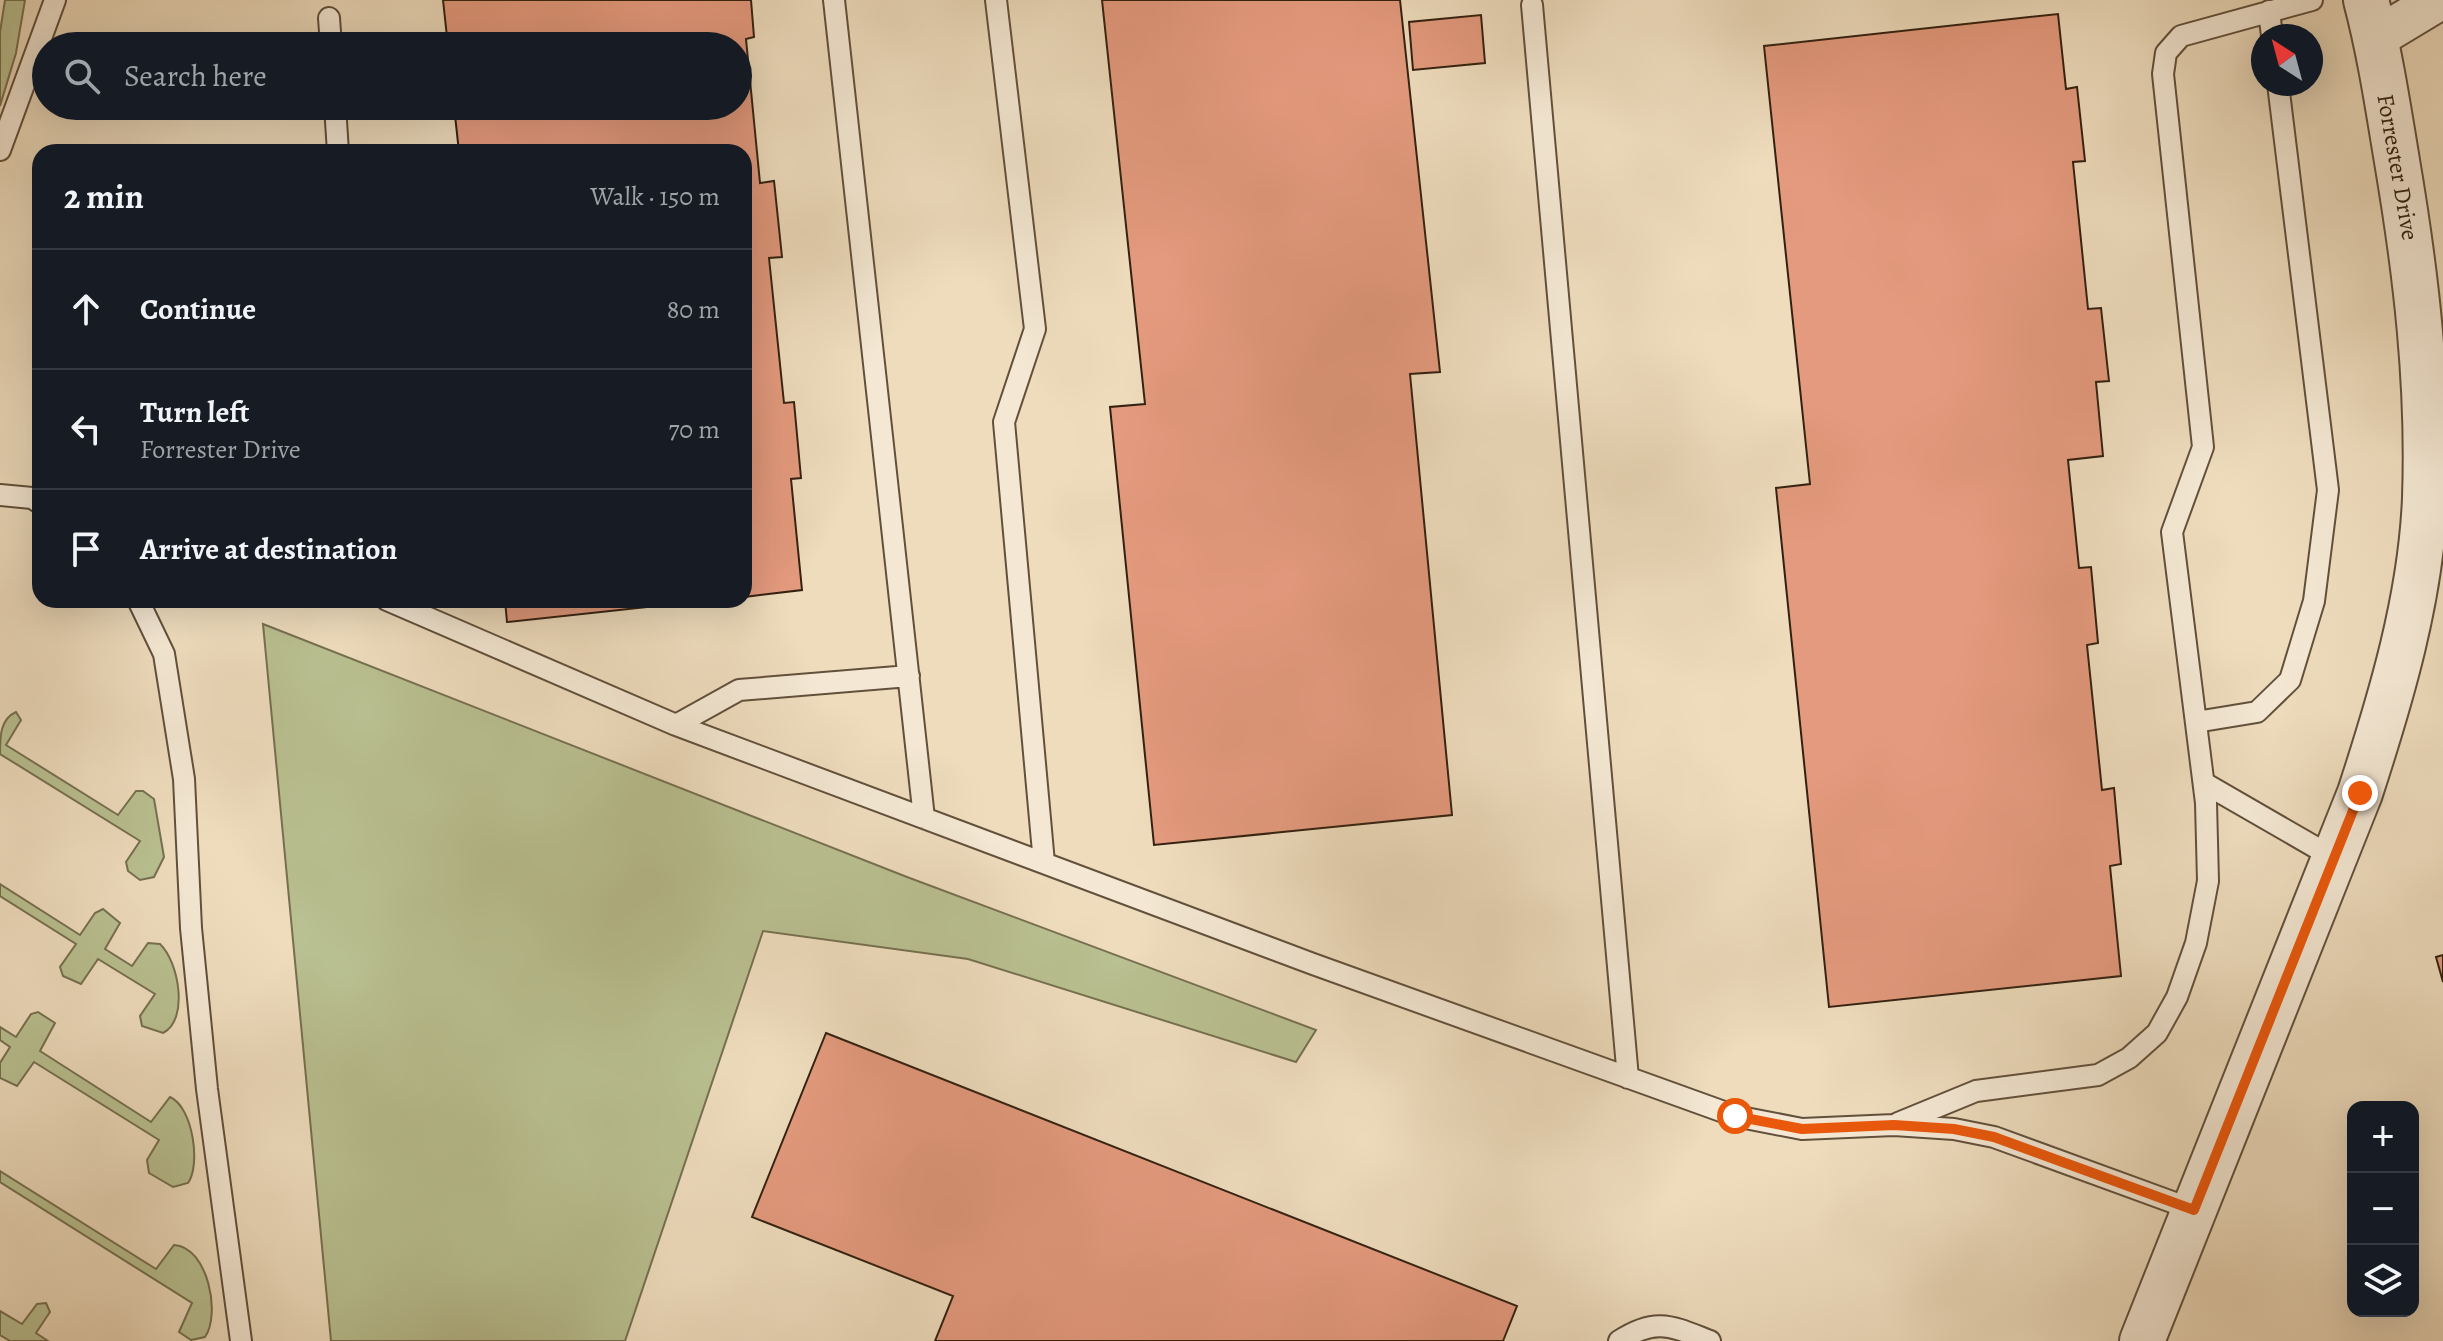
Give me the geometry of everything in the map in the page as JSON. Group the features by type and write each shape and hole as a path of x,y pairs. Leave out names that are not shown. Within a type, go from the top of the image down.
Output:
{"street":[{"path":"2371,19 2439,0"},
{"name":"Forrester Drive","path":"2142,1341 2334,858 2386,714 2407,626 2425,500 2425,364 2417,277 2371,19"}],"lane":[{"path":"43,32 55,0"},
{"path":"834,0 924,818"},
{"path":"996,0 1035,329 1004,422 1044,863"},
{"path":"1894,1125 1976,1091 2098,1075 2129,1058 2157,1033 2177,997 2196,943 2208,881 2204,783 2172,532 2203,447 2163,74 2166,53 2181,36 2312,0"},
{"path":"1532,5 1628,1078"},
{"path":"2269,11 2271,24"},
{"path":"329,18 330,32"},
{"path":"0,150 32,63"},
{"path":"2196,722 2257,712 2290,680 2314,601 2328,490 2279,96"},
{"path":"336,120 337,144"},
{"path":"0,495 32,498"},
{"path":"142,608 164,654 184,779 191,928 207,1089 241,1341"},
{"path":"405,608 676,725 1735,1116 1802,1129 1894,1125 1954,1129 1994,1137 2194,1210"},
{"path":"676,725 739,690 909,676"},
{"path":"2204,783 2334,858"},
{"path":"1619,1341 1644,1325 1666,1326 1710,1341"}],"green space":[{"path":"5,0 25,0 16,53 0,106 0,32"},
{"path":"263,624 907,877 1316,1030 1296,1062 968,959 763,931 625,1341 331,1341"},
{"path":"16,712 21,720 6,745 118,815 136,791 143,791 154,799 164,857 154,877 140,880 128,871 126,862 140,841 0,754 4,724"},
{"path":"0,884 80,935 95,913 103,909 120,923 105,949 132,966 148,943 160,944 172,964 178,990 176,1016 171,1026 163,1033 142,1026 140,1016 155,994 98,959 81,984 63,976 60,967 76,944 0,896"},
{"path":"38,1012 55,1023 40,1051 151,1122 170,1097 178,1103 189,1124 194,1151 192,1175 188,1183 173,1187 149,1173 147,1160 159,1140 34,1062 17,1086 0,1078 0,1063 10,1047 0,1040 0,1027 16,1037 31,1014"},
{"path":"0,1171 156,1269 174,1245 186,1249 203,1269 208,1283 212,1313 205,1337 191,1340 179,1332 192,1303 0,1182"},
{"path":"46,1303 50,1312 36,1333 48,1341 10,1341 0,1335 0,1311 22,1324 37,1304"}],"building":[{"path":"443,0 751,0 754,37 752,32 446,32"},
{"path":"1102,0 1400,0 1440,372 1410,374 1452,815 1154,845 1110,407 1145,404"},
{"path":"2058,14 2066,89 2077,87 2085,161 2073,162 2088,309 2101,308 2109,381 2096,382 2103,456 2068,460 2079,568 2091,567 2098,643 2087,645 2102,790 2114,788 2121,864 2110,866 2121,976 1829,1007 1776,488 1810,484 1764,46"},
{"path":"1481,15 1485,63 1413,70 1409,22"},
{"path":"752,101 760,183 774,181 782,257 769,258 784,403 794,402 801,478 791,479 802,590 752,596 752,144 458,144 456,120 752,120"},
{"path":"506,608 637,608 507,622"},
{"path":"2443,955 2443,982 2436,957"},
{"path":"826,1033 1517,1306 1503,1341 935,1341 953,1296 752,1217"}],"route":[{"path":"1735,1116 1802,1129 1894,1125 1954,1129 1994,1137 2194,1210 2360,793"}]}
